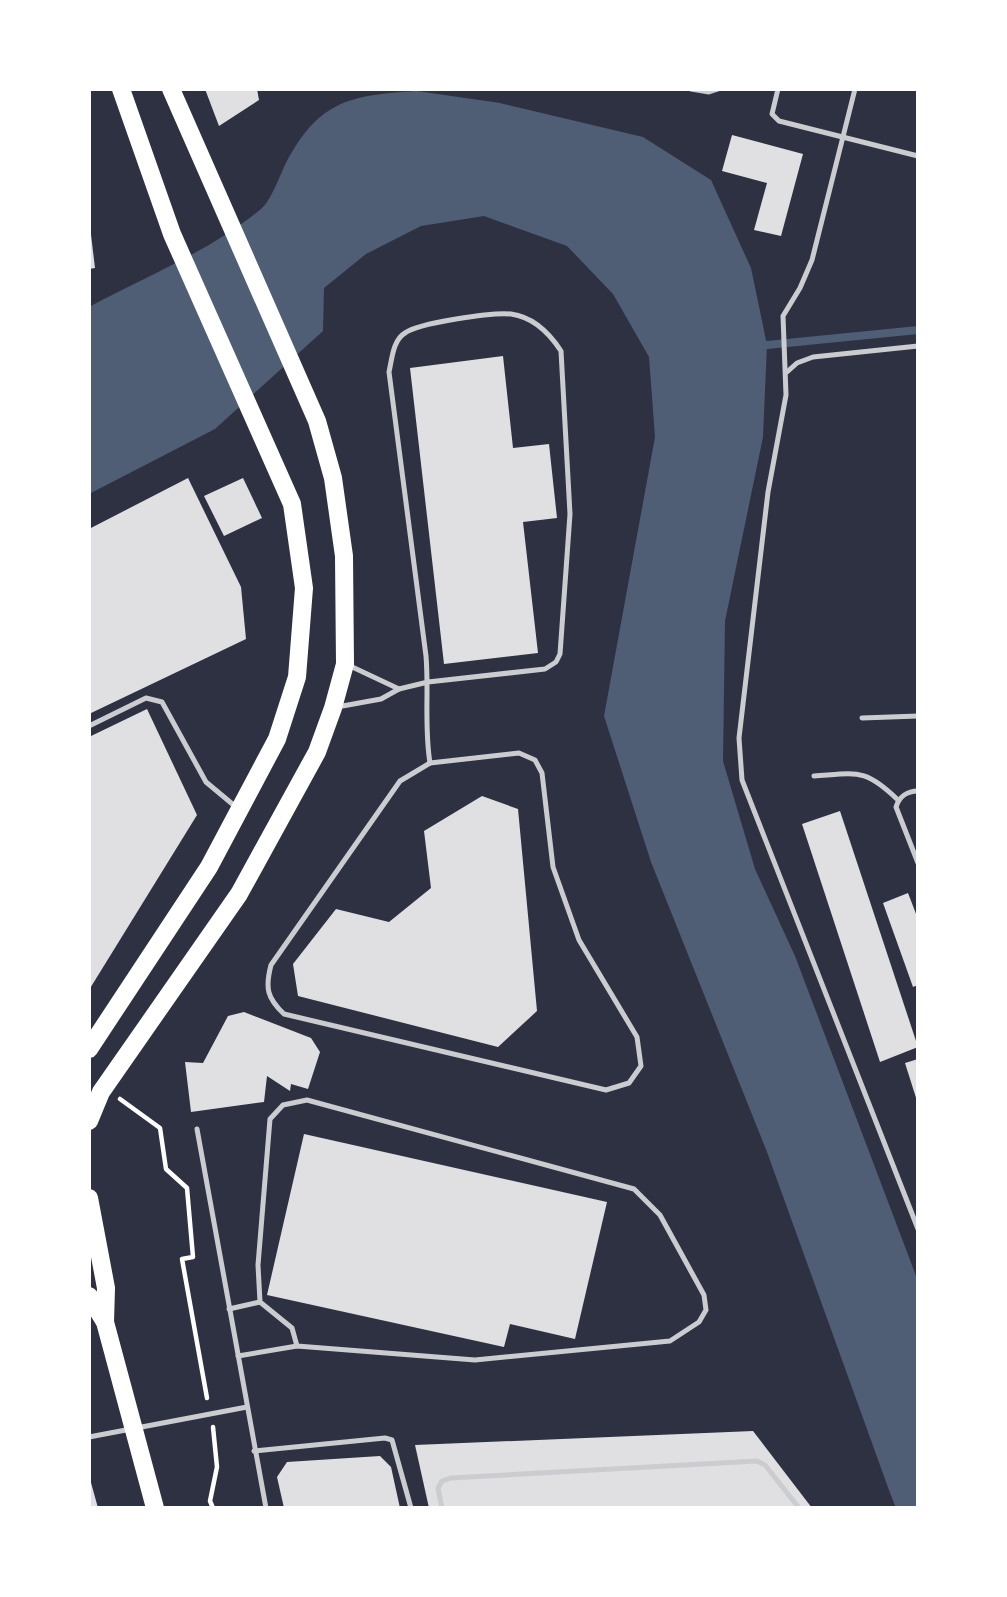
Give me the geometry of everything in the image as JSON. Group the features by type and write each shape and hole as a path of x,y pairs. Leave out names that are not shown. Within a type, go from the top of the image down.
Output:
{"main road":[{"path":"89,1049 209,867 277,739 297,677 304,587 292,504 172,234 121,89"},
{"path":"89,1121 101,1092 239,894 317,752 334,708 345,664 344,556 333,478 317,421 171,89"},
{"path":"89,1198 106,1288 105,1322"},
{"path":"89,1296 105,1322 155,1508"}],"lane":[{"path":"691,89 709,92 718,89"},
{"path":"778,89 772,114 779,121 918,156"},
{"path":"855,89 812,260 800,288 783,316 786,395 768,492 739,738 742,780 918,1229"},
{"path":"334,708 381,699 398,689 428,682 545,669 556,662 560,654 570,514 561,351 552,337 537,324 511,314 423,324 403,334 394,349 389,372 428,682 425,730 430,763"},
{"path":"787,372 797,363 813,357 918,346"},
{"path":"345,664 398,689"},
{"path":"89,726 146,698 162,702 169,709 206,782 241,811"},
{"path":"862,718 918,716"},
{"path":"519,753 535,760 542,774 553,867 579,940 637,1037 641,1066 629,1083 606,1090 284,1014 270,1000 266,985 271,965 400,781 430,763 519,753"},
{"path":"814,776 866,775 877,779 898,800 898,814 915,850 918,863"},
{"path":"898,800 908,793 918,791"},
{"path":"238,1356 297,1346 475,1360 518,1357 670,1340 699,1322 706,1310 704,1295 660,1215 634,1189 307,1100 283,1105 270,1119 258,1265 260,1302 292,1328 297,1346"},
{"path":"197,1129 266,1508"},
{"path":"229,1309 260,1302"},
{"path":"89,1437 247,1408"},
{"path":"254,1451 385,1438 392,1440 411,1508"},
{"path":"442,1508 438,1488 442,1481 452,1478 757,1461 765,1465 799,1508"}],"path":[{"path":"123,1100 160,1128 166,1169 187,1188 193,1257 182,1259 218,1451 210,1502 213,1508"}],"water":[{"path":"417,91 500,103 643,137 711,180 751,268 767,345 763,437 725,621 723,761 755,869 795,956 918,1281 918,1508 896,1508 890,1493 767,1152 651,862 604,716 655,437 649,357 613,294 567,246 484,216 421,226 366,254 324,288 323,331 215,429 89,494 89,307 200,250 261,209 296,145 322,115 337,106 371,95"}],"building":[{"path":"205,89 257,89 259,100 219,126"},
{"path":"732,135 803,154 781,236 754,230 767,183 722,171"},
{"path":"89,218 95,268 89,269"},
{"path":"503,356 513,448 549,444 557,518 523,522 538,653 444,664 410,368"},
{"path":"188,478 241,587 246,639 89,714 89,529"},
{"path":"243,478 262,518 224,536 204,496"},
{"path":"147,709 197,815 89,990 89,737"},
{"path":"482,796 518,809 537,1011 498,1047 298,996 293,964 336,909 389,922 431,888 424,831"},
{"path":"840,811 918,1047 880,1062 802,824"},
{"path":"908,893 918,919 918,985 913,987 883,903"},
{"path":"244,1012 311,1038 320,1052 308,1089 291,1084 290,1091 267,1076 264,1102 191,1112 185,1062 203,1063 228,1016"},
{"path":"918,1059 918,1100 917,1101 905,1063"},
{"path":"304,1134 607,1202 575,1339 510,1324 504,1347 267,1295"},
{"path":"753,1431 812,1508 429,1508 415,1445"},
{"path":"380,1456 391,1467 400,1508 284,1508 277,1477 287,1462"},
{"path":"90,1479 98,1508 89,1508"}],"waterway":[{"path":"767,345 918,330"}]}
